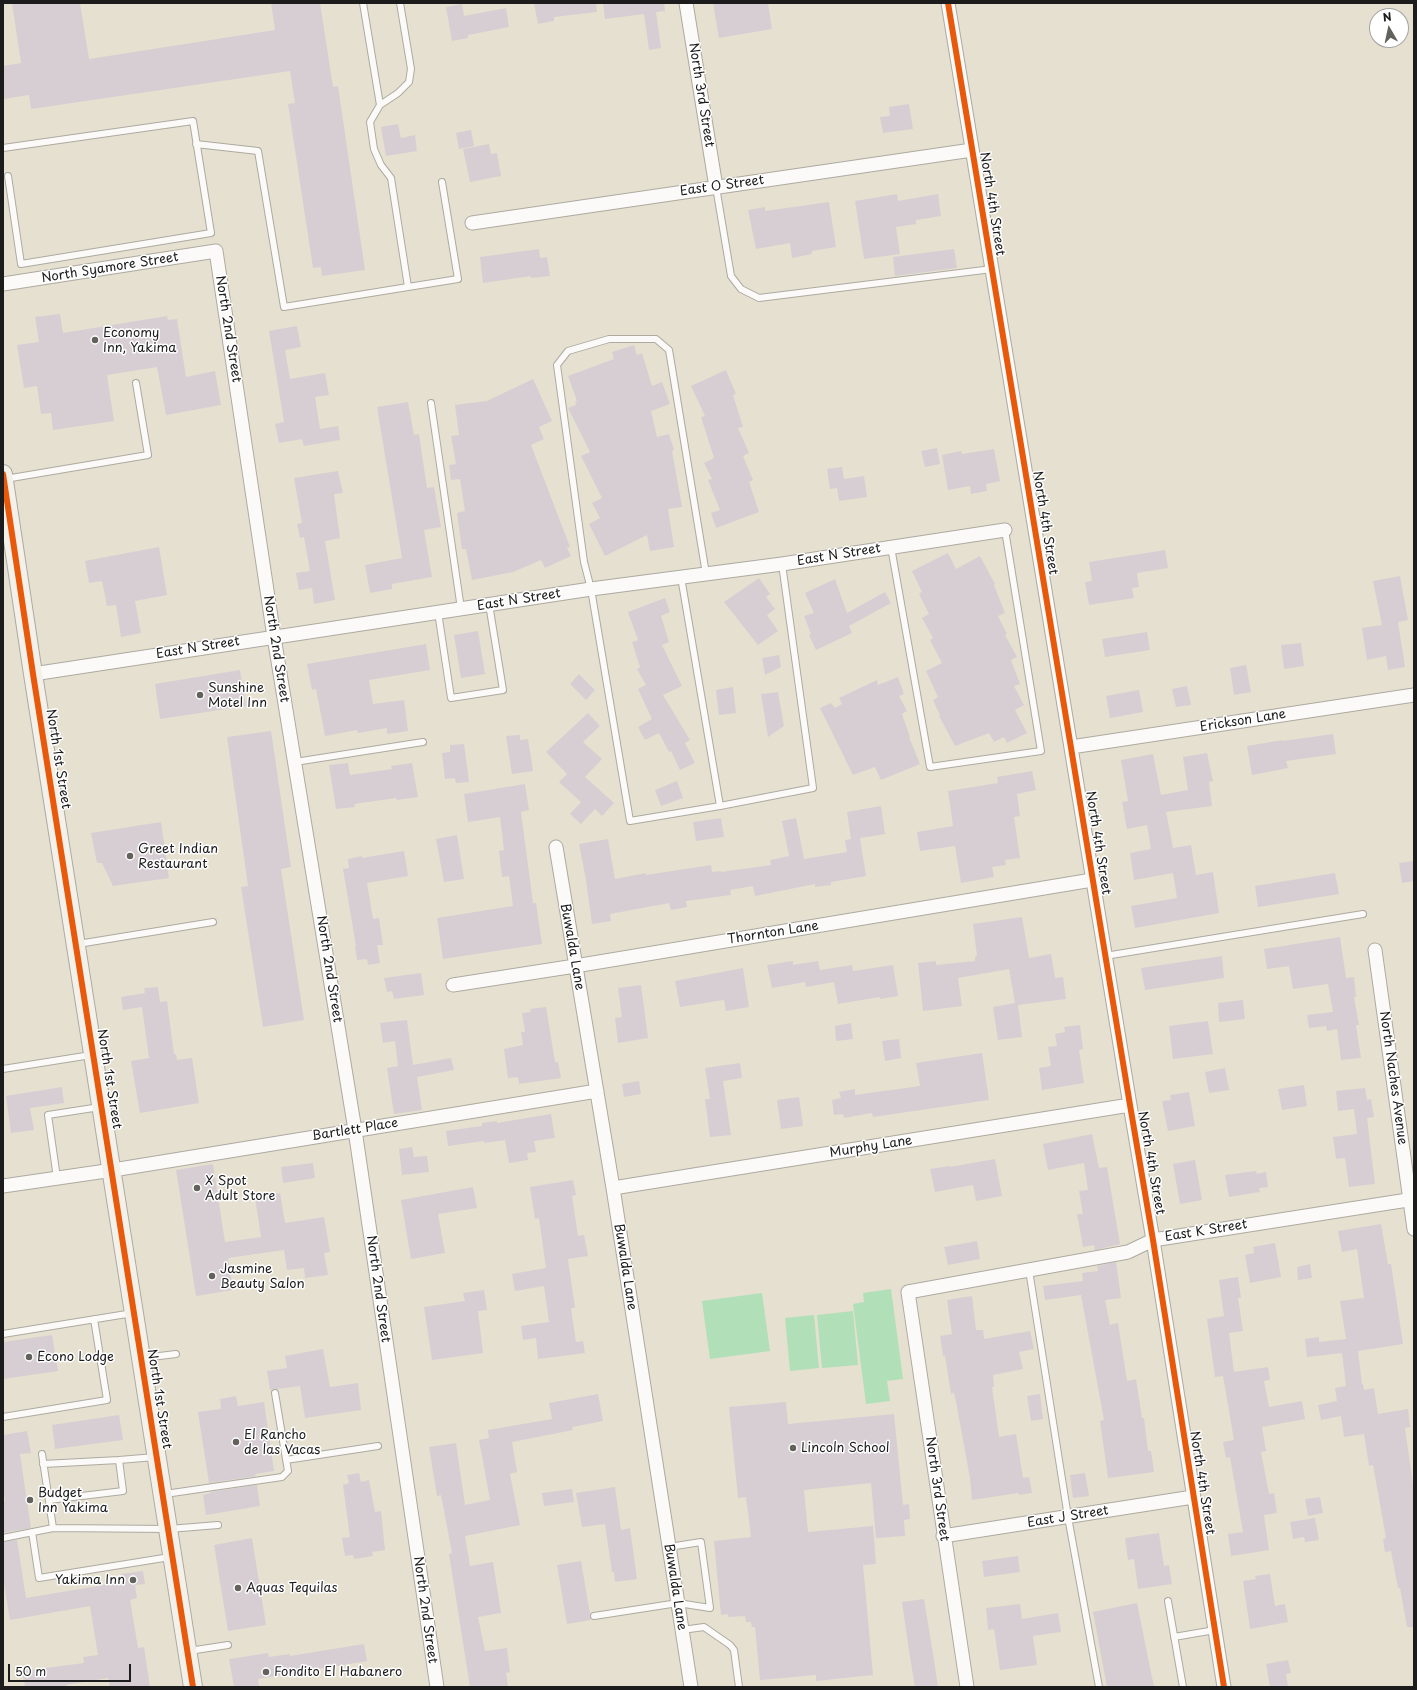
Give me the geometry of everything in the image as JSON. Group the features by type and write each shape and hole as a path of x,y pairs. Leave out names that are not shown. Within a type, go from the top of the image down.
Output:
{"main road":[{"name":"North 1st Street","path":"3,476 12,551 77,944 193,1687"}],"street":[{"name":"North 3rd Street","path":"686,3 716,187"},
{"name":"North 4th Street","path":"948,3 1092,880 1154,1240 1193,1498 1224,1687"},
{"name":"East O Street","path":"472,222 972,150"},
{"name":"North Syamore Street","path":"3,284 216,251"},
{"name":"North 2nd Street","path":"216,251 274,636 355,1130 437,1687"},
{"name":"East N Street","path":"33,674 489,604 782,564 1005,530"},
{"name":"Erickson Lane","path":"1071,747 1414,695"},
{"name":"Buwalda Lane","path":"556,847 613,1188 691,1687"},
{"name":"Thornton Lane","path":"453,984 575,966 1092,880"},
{"name":"North Naches Avenue","path":"1376,950 1412,1200 1414,1229"},
{"name":"Bartlett Place","path":"3,1186 113,1170 597,1092"},
{"name":"Murphy Lane","path":"613,1188 1130,1105"},
{"name":"East K Street","path":"908,1292 1128,1252 1154,1240 1412,1200"},
{"name":"North 3rd Street","path":"908,1292 943,1536 967,1687"},
{"name":"East J Street","path":"943,1536 1193,1498"}],"lane":[{"path":"363,3 380,105"},
{"path":"400,3 411,68 409,82 398,93 380,105 370,122 374,149 381,165 391,178 408,287"},
{"path":"3,148 192,121 210,233 22,264 8,176"},
{"path":"196,144 258,151 284,307 458,279 442,182"},
{"path":"716,187 731,276 741,289 759,298 992,269"},
{"path":"706,574 669,350 656,339 609,339 568,351 557,365 584,562 591,589 630,821 720,806 813,788 782,564"},
{"path":"3,476 148,455 136,383"},
{"path":"431,403 461,609"},
{"path":"891,547 930,768 1041,751 1005,530"},
{"path":"681,577 720,806"},
{"path":"438,612 451,698 503,690 489,604"},
{"path":"295,762 423,742"},
{"path":"1105,956 1363,914"},
{"path":"77,944 213,922"},
{"path":"3,1069 94,1055"},
{"path":"57,1178 48,1115 102,1107"},
{"path":"1029,1270 1068,1517 1099,1687"},
{"path":"3,1334 135,1313"},
{"path":"3,1417 107,1400 94,1319"},
{"path":"142,1358 176,1354"},
{"path":"163,1494 282,1477 288,1472 275,1393"},
{"path":"286,1460 378,1446"},
{"path":"42,1454 53,1528"},
{"path":"43,1464 157,1457"},
{"path":"48,1500 123,1491 119,1460"},
{"path":"3,1538 53,1528 169,1530 218,1525"},
{"path":"32,1532 39,1578 173,1557"},
{"path":"594,1616 678,1603 710,1608 701,1542 669,1547"},
{"path":"1168,1601 1183,1687"},
{"path":"682,1630 704,1627 730,1645 734,1650 739,1687"},
{"path":"1174,1637 1215,1630"},
{"path":"188,1651 228,1645"}],"green space":[{"path":"891,1289 903,1379 887,1381 890,1401 866,1404 853,1304 864,1302 863,1293"},
{"path":"762,1293 770,1351 710,1359 702,1301"},
{"path":"853,1311 858,1365 822,1368 817,1315"},
{"path":"814,1315 819,1368 790,1371 785,1318"}],"building":[{"path":"12,3 80,3 89,59 275,30 271,3 320,3 333,87 338,86 365,270 322,276 321,267 313,268 288,104 295,103 290,71 31,109 29,95 3,99 3,66 21,63"},
{"path":"534,3 596,3 597,12 554,17 554,21 538,24"},
{"path":"603,3 664,3 665,11 656,12 661,48 649,50 644,14 605,19"},
{"path":"713,3 768,3 772,29 719,38"},
{"path":"462,4 464,16 506,8 509,27 468,35 468,38 452,41 446,7"},
{"path":"909,104 913,129 883,133 880,117 890,116 889,107"},
{"path":"398,124 401,138 415,135 417,151 386,156 381,127"},
{"path":"471,130 474,146 459,149 456,133"},
{"path":"489,144 491,154 497,153 501,176 470,182 463,149"},
{"path":"897,194 898,201 938,194 941,216 916,220 916,224 896,227 900,254 864,259 855,201"},
{"path":"829,202 836,247 812,251 812,254 792,258 790,243 756,249 748,210 765,207 765,211"},
{"path":"539,249 540,258 547,257 550,276 531,278 531,276 483,283 480,257"},
{"path":"954,249 957,268 895,276 893,257"},
{"path":"60,314 63,333 167,316 168,320 177,319 186,377 215,371 221,405 166,415 157,367 107,375 114,421 53,430 51,413 41,414 37,386 24,388 17,345 39,342 35,317"},
{"path":"297,326 301,347 285,350 290,379 325,373 329,395 315,397 320,429 338,426 340,440 304,446 302,439 279,443 275,424 284,422 269,331"},
{"path":"634,345 637,355 642,353 652,386 662,382 670,404 651,411 657,437 669,434 674,450 672,451 682,507 668,509 674,547 650,551 647,535 605,556 589,524 600,518 592,503 602,498 581,456 590,452 568,408 576,405 575,402 577,401 568,376 614,359 612,352"},
{"path":"726,370 736,394 733,395 743,427 738,428 749,453 743,456 753,480 749,482 759,512 716,528 711,513 720,510 708,480 712,479 704,463 714,458 701,417 705,416 691,386"},
{"path":"533,379 552,421 539,427 544,439 531,445 570,547 567,548 571,556 545,568 541,560 513,572 472,580 466,549 462,549 457,513 465,511 460,479 451,480 449,465 456,464 451,436 459,435 455,405 487,401"},
{"path":"408,402 414,435 419,434 427,488 434,487 441,527 424,530 432,577 392,584 392,589 370,593 365,565 402,558 377,407"},
{"path":"937,448 940,464 925,467 921,451"},
{"path":"994,449 1000,481 986,484 987,491 971,494 970,486 948,490 942,455 961,451 962,454"},
{"path":"842,467 844,479 864,476 867,497 839,501 837,488 830,489 827,469"},
{"path":"338,471 343,493 334,494 340,538 325,541 335,600 314,604 312,588 299,590 296,573 310,571 304,537 300,538 297,524 302,523 294,478"},
{"path":"159,547 167,595 135,601 141,633 121,637 116,605 107,606 102,581 89,583 85,561"},
{"path":"1165,550 1168,568 1137,573 1139,587 1132,588 1134,598 1089,605 1085,582 1092,581 1089,562"},
{"path":"948,553 956,569 980,556 995,584 994,585 1005,613 998,616 1007,634 1005,635 1017,657 1011,660 1020,684 1014,686 1024,705 1015,710 1027,733 1007,743 1004,737 994,742 989,733 955,746 939,716 940,715 933,700 938,697 926,671 942,663 930,640 933,638 922,618 929,614 919,594 922,592 912,571"},
{"path":"1400,576 1408,620 1398,622 1405,667 1388,670 1386,656 1367,660 1362,628 1382,625 1373,581"},
{"path":"759,578 770,594 766,597 775,609 767,615 778,631 758,645 724,602"},
{"path":"835,579 847,613 885,592 891,603 849,626 852,633 816,650 809,635 811,634 804,616 814,613 805,593"},
{"path":"665,598 670,612 661,616 669,642 662,645 682,686 663,695 690,740 685,743 695,763 680,770 671,751 669,752 659,733 645,740 638,727 652,719 638,689 646,685 637,669 640,667 632,642 638,640 628,612"},
{"path":"478,631 485,674 461,678 454,635"},
{"path":"1147,632 1150,650 1105,657 1102,639"},
{"path":"1301,643 1304,666 1284,669 1281,645"},
{"path":"426,644 430,670 369,680 373,704 404,700 408,731 387,734 387,728 358,733 357,730 325,736 316,689 312,690 307,664"},
{"path":"779,655 781,667 765,675 762,658"},
{"path":"1246,665 1251,692 1234,695 1230,668"},
{"name":"Sunshine Motel Inn","path":"240,670 246,706 160,719 155,684"},
{"path":"579,674 595,690 586,700 570,684"},
{"path":"898,677 904,694 899,696 907,711 902,714 909,737 920,764 881,780 875,767 853,775 820,708 831,703 835,708 842,704 839,698 877,680 878,685"},
{"path":"1187,686 1191,705 1176,707 1172,689"},
{"path":"733,687 736,713 719,715 716,690"},
{"path":"1139,690 1143,712 1110,718 1106,696"},
{"path":"778,692 784,726 768,737 761,694"},
{"path":"588,713 600,726 583,742 602,759 585,777 614,803 602,816 595,809 581,824 570,814 581,802 559,782 567,774 546,752"},
{"path":"271,731 291,867 281,869 304,1020 263,1027 241,887 248,886 227,737"},
{"path":"1333,734 1336,754 1286,761 1288,768 1252,775 1247,746"},
{"path":"520,735 520,740 528,739 533,771 512,774 506,736"},
{"path":"464,744 469,782 456,783 455,778 445,779 442,753 450,752 450,745"},
{"path":"1207,753 1213,781 1209,782 1212,806 1166,812 1173,848 1191,845 1196,875 1213,872 1219,913 1135,928 1131,906 1177,898 1173,873 1134,880 1130,853 1151,849 1147,825 1127,829 1122,802 1128,801 1121,760 1153,754 1161,795 1188,790 1183,757"},
{"path":"348,763 350,775 392,769 391,766 412,763 418,797 397,800 396,798 354,804 355,807 336,809 329,765"},
{"path":"1032,771 1036,790 1017,794 1020,816 1014,817 1020,858 1005,860 1006,865 992,867 994,877 961,883 955,846 920,851 917,832 953,826 948,791 998,783 997,777"},
{"path":"677,781 683,798 661,806 655,790"},
{"path":"525,784 529,810 521,812 533,903 536,903 542,944 443,959 437,918 513,906 509,876 502,877 499,851 504,850 500,817 468,822 464,794"},
{"path":"881,806 885,834 860,838 866,876 831,882 831,885 815,887 815,884 755,896 753,886 730,890 731,895 686,901 687,907 671,910 669,903 610,914 611,921 592,924 579,844 608,839 615,879 646,873 646,875 711,865 712,872 721,872 771,865 770,860 789,856 782,821 796,818 804,859 847,852 845,840 851,839 847,812"},
{"path":"721,818 724,837 696,841 693,822"},
{"path":"161,822 169,878 113,886 102,863 97,863 91,833"},
{"path":"457,835 464,879 444,882 436,839"},
{"path":"404,851 408,876 367,883 373,919 379,918 383,945 377,945 380,963 368,965 367,959 357,960 343,869 349,868 348,859"},
{"path":"1414,861 1414,881 1402,883 1399,863"},
{"path":"1335,873 1339,894 1258,907 1255,886"},
{"path":"1022,917 1029,958 1051,954 1055,978 1063,977 1066,999 1018,1005 1022,1037 998,1040 993,1007 1015,1003 1009,969 958,978 962,1006 923,1011 918,963 936,961 936,965 975,961 975,957 977,956 973,924"},
{"path":"1340,937 1346,978 1354,977 1356,997 1354,997 1359,1025 1356,1025 1361,1058 1341,1060 1337,1029 1327,1031 1326,1026 1309,1028 1307,1015 1333,1012 1328,984 1293,989 1289,966 1267,969 1264,949"},
{"path":"1222,956 1224,978 1145,990 1141,968"},
{"path":"793,961 793,965 818,961 820,970 852,965 853,971 893,965 898,996 880,999 880,997 838,1004 834,982 806,987 805,982 772,988 767,965"},
{"path":"743,968 749,1007 726,1011 724,1000 680,1007 675,981"},
{"path":"421,973 424,995 394,999 392,991 387,992 384,978"},
{"path":"641,985 648,1038 618,1043 615,1018 622,1017 618,988"},
{"path":"158,987 160,1002 167,1001 174,1054 176,1054 177,1060 192,1058 199,1103 140,1113 131,1061 149,1058 142,1007 123,1010 121,997 145,993 144,988"},
{"path":"1243,1000 1245,1019 1219,1022 1218,1003"},
{"path":"546,1007 555,1062 558,1062 561,1078 519,1084 518,1077 508,1078 504,1049 523,1045 521,1032 525,1032 522,1013 531,1012 530,1009"},
{"path":"407,1020 413,1065 451,1058 454,1070 417,1077 422,1110 394,1114 387,1068 398,1066 395,1041 383,1043 380,1023"},
{"path":"1208,1021 1213,1054 1173,1059 1169,1026"},
{"path":"851,1023 853,1039 836,1041 835,1026"},
{"path":"1080,1025 1083,1049 1079,1050 1084,1083 1042,1090 1039,1068 1051,1066 1048,1047 1057,1046 1055,1034 1065,1032 1064,1027"},
{"path":"899,1039 901,1058 885,1061 882,1041"},
{"path":"982,1053 989,1100 873,1117 872,1113 844,1118 843,1114 834,1115 832,1100 841,1098 839,1092 855,1089 855,1095 920,1086 916,1063"},
{"path":"740,1063 742,1078 723,1081 731,1135 710,1137 705,1099 710,1099 705,1068"},
{"path":"1225,1068 1229,1090 1209,1093 1205,1072"},
{"path":"639,1081 641,1094 624,1097 622,1084"},
{"path":"1304,1085 1307,1106 1282,1110 1278,1089"},
{"path":"62,1087 64,1103 30,1108 34,1130 11,1133 6,1096"},
{"path":"1365,1088 1367,1100 1371,1099 1374,1117 1367,1118 1375,1184 1349,1187 1345,1158 1336,1159 1333,1137 1357,1134 1354,1109 1338,1111 1336,1091"},
{"path":"1189,1092 1195,1126 1168,1131 1162,1101 1171,1100 1170,1095"},
{"path":"799,1097 803,1126 781,1129 777,1100"},
{"path":"551,1114 555,1138 534,1141 536,1152 527,1153 528,1160 509,1163 505,1140 484,1143 484,1141 448,1146 446,1131 482,1126 482,1123 497,1121 497,1123"},
{"path":"1092,1134 1099,1168 1107,1167 1120,1244 1095,1250 1094,1245 1083,1247 1077,1214 1083,1214 1079,1191 1088,1190 1084,1163 1048,1170 1043,1144"},
{"path":"412,1147 414,1157 427,1156 429,1172 402,1175 399,1149"},
{"path":"995,1159 1002,1196 976,1201 973,1185 935,1192 930,1169"},
{"path":"1195,1160 1202,1200 1180,1204 1173,1164"},
{"path":"313,1163 315,1178 283,1183 281,1167"},
{"path":"213,1164 225,1242 261,1237 255,1197 280,1193 285,1223 324,1217 330,1252 324,1253 328,1275 305,1278 304,1268 287,1270 284,1250 228,1258 233,1290 196,1296 176,1170"},
{"path":"1256,1171 1257,1174 1266,1172 1268,1187 1259,1188 1260,1192 1229,1197 1225,1175"},
{"path":"573,1180 576,1195 572,1196 578,1236 584,1235 588,1256 568,1259 575,1308 571,1308 576,1342 583,1341 585,1353 538,1359 536,1338 523,1340 521,1326 549,1322 544,1286 515,1291 512,1274 546,1268 539,1218 535,1219 530,1187"},
{"path":"473,1187 477,1208 438,1214 445,1253 411,1259 401,1200"},
{"path":"1381,1224 1388,1264 1391,1264 1403,1344 1358,1351 1362,1384 1364,1390 1374,1388 1378,1414 1408,1409 1410,1427 1405,1428 1414,1492 1414,1627 1407,1627 1391,1551 1385,1552 1383,1539 1386,1538 1373,1465 1369,1466 1364,1434 1344,1437 1341,1416 1321,1420 1318,1405 1337,1401 1335,1388 1346,1386 1342,1353 1307,1357 1305,1339 1319,1337 1319,1342 1346,1339 1340,1301 1364,1298 1357,1249 1342,1252 1338,1231"},
{"path":"977,1241 980,1259 948,1265 944,1247"},
{"path":"1275,1243 1281,1277 1250,1283 1245,1255 1254,1253 1253,1247"},
{"path":"1116,1262 1121,1298 1105,1300 1110,1325 1118,1323 1127,1381 1136,1379 1142,1418 1144,1418 1148,1451 1151,1451 1154,1472 1108,1478 1100,1421 1104,1420 1081,1295 1045,1300 1043,1286 1083,1281 1082,1273 1098,1271 1097,1266"},
{"path":"1310,1264 1312,1278 1298,1280 1297,1267"},
{"path":"1238,1277 1241,1298 1238,1298 1243,1331 1229,1333 1234,1372 1268,1367 1270,1380 1264,1381 1269,1407 1302,1401 1305,1419 1262,1427 1266,1451 1261,1452 1269,1494 1274,1493 1277,1513 1264,1515 1269,1550 1231,1556 1228,1534 1243,1532 1230,1457 1226,1458 1223,1442 1234,1440 1223,1376 1215,1377 1207,1319 1224,1316 1219,1280"},
{"path":"484,1290 487,1310 478,1311 483,1353 432,1360 424,1307 465,1301 463,1293"},
{"path":"972,1296 976,1330 983,1330 984,1339 1030,1331 1034,1349 1019,1352 1023,1369 993,1375 994,1387 992,1387 999,1437 1016,1434 1023,1478 1029,1477 1032,1493 1019,1495 1018,1493 972,1500 970,1478 956,1402 954,1393 951,1394 940,1336 952,1334 947,1300"},
{"name":"Econo Lodge","path":"52,1335 58,1371 3,1379 3,1342"},
{"path":"323,1349 330,1387 358,1383 361,1410 305,1418 300,1386 270,1390 267,1371 287,1368 285,1356"},
{"path":"598,1394 603,1421 572,1427 573,1430 512,1442 517,1472 510,1474 520,1525 465,1536 470,1566 493,1562 501,1613 478,1617 485,1651 507,1648 510,1672 506,1673 508,1687 470,1687 449,1554 452,1553 441,1495 437,1496 429,1447 456,1443 465,1505 490,1500 479,1440 489,1438 488,1430 552,1419 549,1403"},
{"path":"1040,1394 1043,1419 1031,1421 1027,1396"},
{"name":"El Rancho de las Vacas","path":"236,1396 238,1406 264,1402 274,1471 255,1474 256,1476 209,1483 198,1412 221,1409 220,1399"},
{"path":"786,1402 788,1424 894,1414 903,1505 909,1504 910,1519 904,1520 905,1536 876,1538 871,1483 804,1490 808,1532 873,1526 876,1564 863,1565 873,1675 816,1681 816,1675 760,1680 755,1627 752,1627 751,1622 746,1622 745,1616 728,1617 728,1614 721,1615 714,1541 751,1537 746,1497 738,1498 729,1407"},
{"path":"119,1415 123,1440 55,1449 52,1425"},
{"path":"27,1431 31,1453 20,1454 31,1528 3,1533 3,1501 5,1501 3,1486 3,1435"},
{"path":"359,1473 361,1482 369,1480 375,1512 381,1511 385,1550 372,1552 373,1556 354,1559 353,1555 345,1556 342,1538 350,1537 343,1485 349,1483 347,1475"},
{"path":"1085,1473 1089,1496 1073,1498 1070,1475"},
{"path":"257,1485 260,1506 206,1515 203,1495 211,1493 210,1492"},
{"path":"615,1487 621,1530 630,1528 637,1579 615,1582 614,1572 612,1572 605,1524 582,1527 576,1493"},
{"path":"572,1489 574,1502 544,1506 542,1493"},
{"path":"1320,1497 1323,1513 1308,1516 1305,1499"},
{"path":"1315,1518 1319,1540 1305,1542 1304,1537 1293,1539 1290,1522"},
{"path":"1159,1533 1164,1566 1169,1565 1172,1584 1138,1589 1134,1559 1128,1560 1125,1538"},
{"path":"252,1538 266,1625 228,1631 214,1545"},
{"path":"17,1540 26,1598 122,1582 121,1574 143,1571 145,1584 135,1585 137,1598 130,1600 138,1648 144,1647 150,1687 110,1687 108,1678 66,1685 67,1687 25,1687 22,1671 84,1663 83,1657 98,1655 90,1606 10,1620 3,1578 3,1542"},
{"path":"1018,1556 1020,1572 984,1577 982,1561"},
{"path":"581,1561 591,1620 567,1624 557,1565"},
{"path":"1270,1574 1275,1606 1285,1604 1288,1622 1250,1629 1243,1581 1256,1579 1255,1576"},
{"path":"924,1599 938,1687 915,1687 909,1651 902,1602"},
{"path":"1137,1603 1154,1687 1107,1687 1093,1612"},
{"path":"1020,1604 1022,1619 1058,1613 1061,1632 1033,1636 1037,1665 1000,1670 994,1629 988,1630 986,1608"},
{"name":"Fondito El Habanero","path":"364,1644 367,1661 258,1679 259,1687 234,1687 229,1659 268,1653 269,1657 290,1654 290,1656"},
{"path":"1288,1660 1291,1673 1286,1674 1288,1687 1270,1687 1266,1664"}],"cycle path":[{"path":"948,3 1153,1240 1224,1687"},
{"path":"3,474 33,674 193,1687"}],"place":[{"name":"Economy Inn, Yakima","path":"95,340"},
{"name":"Sunshine Motel Inn","path":"200,695"},
{"name":"Greet Indian Restaurant","path":"130,856"},
{"name":"X Spot Adult Store","path":"197,1188"},
{"name":"Jasmine Beauty Salon","path":"212,1276"},
{"name":"Econo Lodge","path":"29,1357"},
{"name":"El Rancho de las Vacas","path":"236,1442"},
{"name":"Lincoln School","path":"793,1448"},
{"name":"Budget Inn Yakima","path":"30,1500"},
{"name":"Yakima Inn","path":"133,1580"},
{"name":"Aquas Tequilas","path":"238,1588"},
{"name":"Fondito El Habanero","path":"266,1672"}]}
